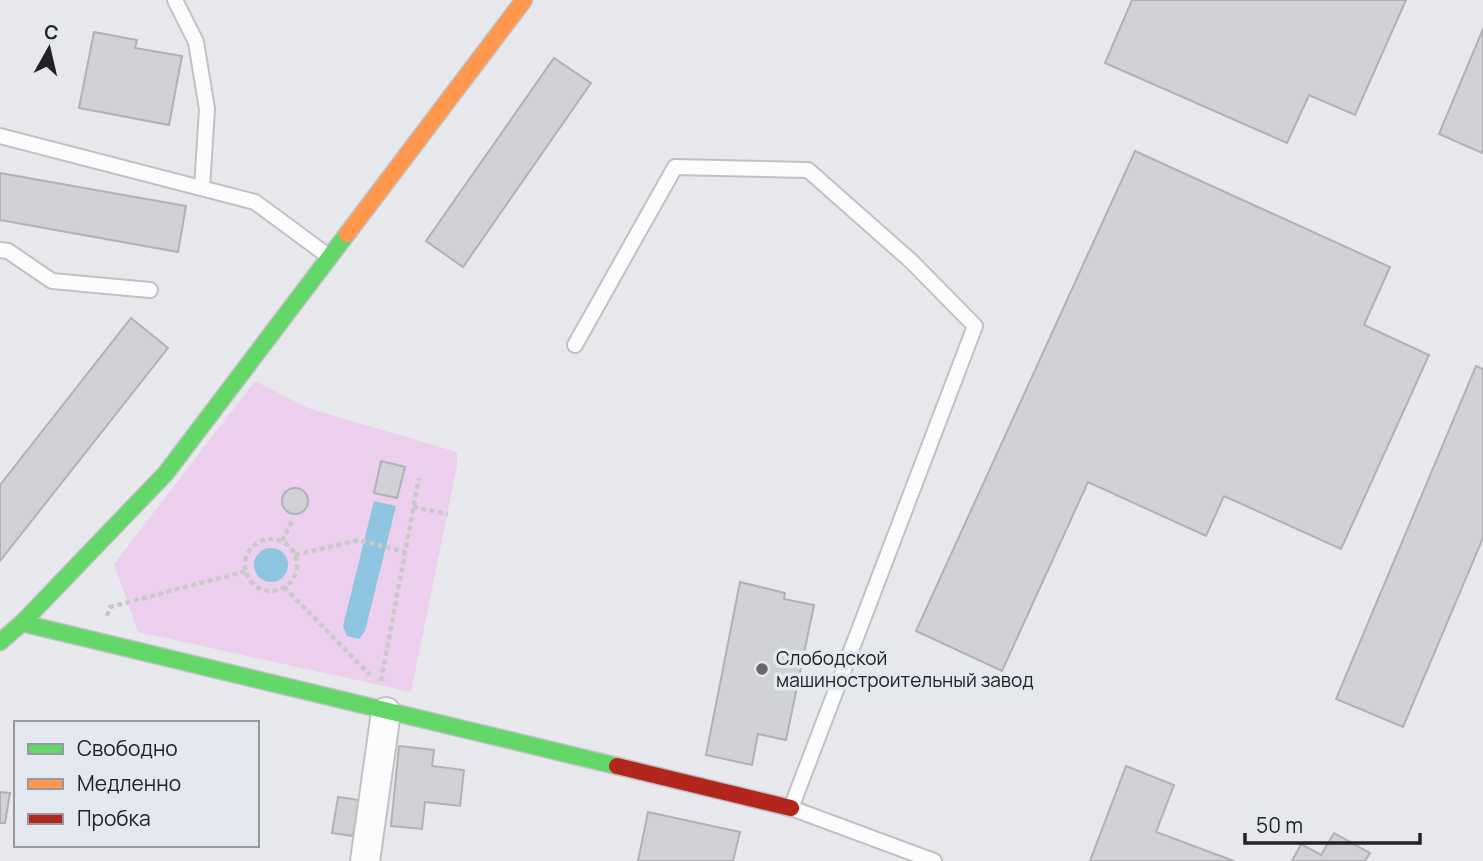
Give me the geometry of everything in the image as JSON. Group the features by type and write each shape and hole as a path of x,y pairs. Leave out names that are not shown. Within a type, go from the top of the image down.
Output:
{"street":[{"path":"0,642 22,623 166,473 524,0"},
{"path":"22,623 791,808"},
{"path":"365,861 386,712"}],"lane":[{"path":"175,0 196,43 207,109 202,188"},
{"path":"0,136 256,202 329,257"},
{"path":"575,345 675,166 808,170 911,261 975,326 791,808 934,861"},
{"path":"0,250 8,251 52,281 150,290"}],"path":[{"path":"284,587 380,685 419,478"},
{"path":"413,507 448,514"},
{"path":"282,541 292,519"},
{"path":"266,539 282,541 289,545 295,555 297,569 294,578 284,587 272,591 263,590 249,579 245,562 247,554 252,547 266,539"},
{"path":"295,555 359,540 405,552"},
{"path":"100,642 110,607 246,571"}],"shaded area":[{"path":"255,381 308,408 457,452 457,466 411,692 138,632 114,564"}],"water":[{"path":"374,501 396,506 365,631 359,639 347,636 343,626"},
{"path":"271,548 283,553 288,565 283,577 271,582 259,577 254,565 259,553"}],"building":[{"path":"1132,0 1406,0 1355,115 1309,95 1287,143 1105,63"},
{"path":"1483,29 1483,150 1482,153 1439,134"},
{"path":"94,32 137,40 135,48 182,56 169,125 79,108"},
{"path":"554,58 591,83 463,267 426,241"},
{"path":"1135,151 1390,267 1364,325 1429,355 1341,549 1224,496 1206,536 1088,482 1002,671 916,631"},
{"path":"0,173 186,206 178,252 0,220"},
{"path":"131,318 168,348 0,561 0,485"},
{"path":"1476,366 1483,369 1483,538 1403,727 1336,699"},
{"path":"381,461 405,467 397,498 374,493"},
{"path":"295,488 304,492 308,501 304,510 295,514 286,510 282,501 286,492"},
{"name":"Слободской машиностроительный завод","path":"740,582 785,593 784,599 814,605 786,740 758,734 752,765 706,755"},
{"path":"399,746 434,750 432,766 464,770 460,806 425,802 422,829 391,826"},
{"path":"1126,766 1174,785 1156,832 1234,861 1090,861"},
{"path":"0,792 10,793 5,823 0,823"},
{"path":"338,797 359,800 353,836 332,833"},
{"path":"648,812 740,832 733,861 638,861"},
{"path":"1334,833 1370,853 1365,861 1292,861 1301,844 1321,855"}],"traffic: fast":[{"path":"0,642 22,623 166,473 347,234"},
{"path":"22,623 617,766"}],"traffic: slow":[{"path":"347,234 524,0"}],"traffic: jam":[{"path":"617,766 791,808"}],"place":[{"name":"Слободской машиностроительный завод","path":"762,669"}]}
